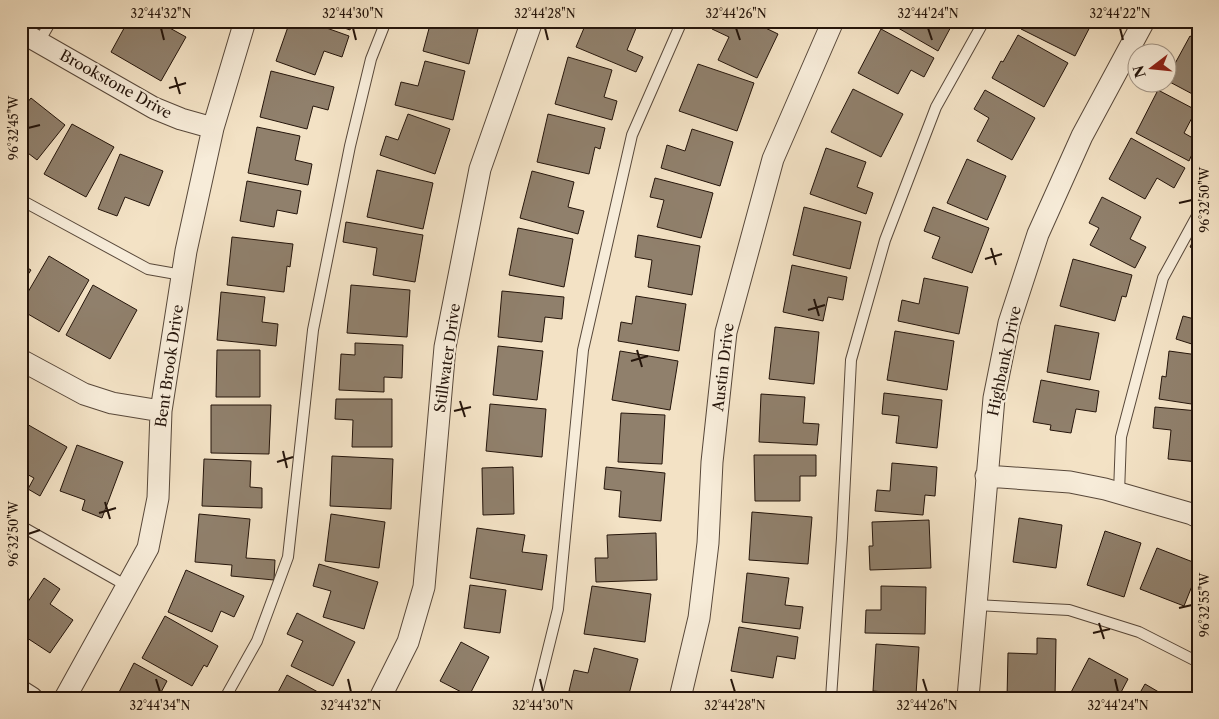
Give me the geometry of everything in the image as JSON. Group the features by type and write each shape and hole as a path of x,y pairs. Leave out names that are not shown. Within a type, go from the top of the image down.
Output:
{"street":[{"name":"Bent Brook Drive","path":"65,698 148,548 158,498 161,411 186,251 214,128 246,21"},
{"name":"Stillwater Drive","path":"380,698 408,642 424,587 445,347 480,169 532,21"},
{"name":"Austin Drive","path":"680,698 699,618 707,552 712,462 726,332 772,159 833,21"},
{"name":"Highbank Drive","path":"968,698 994,398 1007,332 1038,234 1082,136 1144,21"},
{"name":"Brookstone Drive","path":"30,37 154,108 214,128"},
{"path":"21,360 84,394 112,403 161,411"},
{"path":"986,476 1070,482 1119,493 1198,517"},
{"path":"21,691 32,698"}],"lane":[{"path":"30,37 51,21"},
{"path":"224,698 257,641 288,557 313,330 370,58 386,21"},
{"path":"536,698 558,609 583,350 632,135 682,21"},
{"path":"831,698 842,538 851,360 885,240 936,107 984,21"},
{"path":"21,200 148,268 182,275"},
{"path":"1119,493 1121,437 1163,278 1198,214"},
{"path":"21,526 127,586"},
{"path":"976,605 1069,610 1139,632 1198,662"}],"building":[{"path":"128,21 157,21 186,37 161,81 111,52"},
{"path":"290,21 307,21 349,36 342,57 324,51 315,75 276,61"},
{"path":"325,21 353,21 350,30"},
{"path":"431,21 480,21 469,64 423,51"},
{"path":"587,21 639,21 627,50 643,57 636,72 576,47"},
{"path":"716,21 751,21 778,34 757,78 718,60 729,37 712,29"},
{"path":"774,21 787,21 784,27"},
{"path":"886,21 954,21 938,51"},
{"path":"1025,21 1093,21 1075,56 1021,29"},
{"path":"881,29 934,58 924,77 911,70 898,94 858,73"},
{"path":"1018,35 1068,63 1044,107 992,78"},
{"path":"1190,36 1198,40 1198,97 1176,85 1176,62"},
{"path":"568,57 612,70 604,97 617,101 612,120 555,104"},
{"path":"425,61 465,71 453,120 395,105 401,82 418,86"},
{"path":"698,64 754,83 737,131 679,111"},
{"path":"271,71 334,87 328,110 313,106 307,129 260,117"},
{"path":"853,89 903,114 881,157 831,132"},
{"path":"985,90 1035,118 1012,160 977,141 989,118 974,109"},
{"path":"1157,92 1162,92 1196,110 1184,133 1198,141 1189,161 1136,133"},
{"path":"31,98 65,125 37,160 24,150 21,154 21,110"},
{"path":"408,114 450,129 435,174 380,155 386,136 398,140"},
{"path":"548,114 605,128 600,149 595,147 589,174 537,162"},
{"path":"72,124 114,147 86,197 44,174"},
{"path":"257,127 300,136 295,160 312,164 308,185 248,173"},
{"path":"692,129 733,142 720,186 661,168 667,145 685,151"},
{"path":"1131,138 1185,168 1174,188 1157,178 1145,199 1109,179"},
{"path":"826,148 866,162 857,187 873,193 866,214 810,194"},
{"path":"120,154 163,171 149,206 125,197 117,216 98,209"},
{"path":"967,159 1006,176 987,220 947,203"},
{"path":"377,170 433,183 423,229 367,217"},
{"path":"532,171 574,182 568,207 584,211 578,234 520,218"},
{"path":"655,178 713,193 701,238 657,227 664,200 650,197"},
{"path":"247,181 301,191 297,214 277,210 274,227 240,221"},
{"path":"1102,197 1141,217 1130,239 1146,247 1135,268 1090,245 1099,228 1089,223"},
{"path":"804,207 861,222 850,269 793,255"},
{"path":"933,207 989,228 972,273 932,258 940,237 924,231"},
{"path":"346,222 423,235 415,282 373,275 377,248 343,242"},
{"path":"518,228 573,239 564,287 509,275"},
{"path":"1198,231 1198,251 1190,247"},
{"path":"638,235 700,246 692,295 648,287 652,260 635,257"},
{"path":"232,237 293,244 290,267 287,266 284,292 227,285"},
{"path":"49,256 89,280 59,332 21,310 21,304"},
{"path":"1073,259 1132,275 1126,297 1122,296 1115,321 1060,306"},
{"path":"21,264 31,270 21,285"},
{"path":"792,265 847,277 843,300 828,297 823,321 783,312"},
{"path":"924,278 968,287 959,334 898,321 902,300 919,304"},
{"path":"93,285 137,310 110,359 66,335"},
{"path":"351,285 410,290 407,337 347,333"},
{"path":"502,291 564,297 562,319 545,317 542,342 498,337"},
{"path":"221,292 265,297 262,322 278,324 276,346 217,340"},
{"path":"636,296 686,304 679,351 618,341 621,322 632,324"},
{"path":"1183,316 1198,320 1198,346 1176,339"},
{"path":"1055,325 1099,333 1090,380 1047,372"},
{"path":"775,327 819,332 814,384 769,379"},
{"path":"895,331 954,341 947,390 887,380"},
{"path":"355,343 403,345 402,378 384,377 384,392 339,390 341,354 355,355"},
{"path":"498,346 543,351 537,400 493,395"},
{"path":"217,350 260,350 260,397 216,397"},
{"path":"620,351 678,361 670,410 612,400"},
{"path":"1169,351 1198,355 1198,405 1159,399 1162,376 1166,377"},
{"path":"1041,380 1099,391 1096,412 1076,409 1071,433 1050,430 1051,425 1033,422"},
{"path":"884,393 942,400 937,448 896,443 899,416 882,414"},
{"path":"761,394 805,397 803,423 819,424 817,445 759,442"},
{"path":"336,399 392,399 392,447 352,447 353,420 335,419"},
{"path":"490,404 546,409 542,457 486,451"},
{"path":"211,405 271,405 269,454 211,453"},
{"path":"1155,407 1198,411 1198,462 1168,459 1171,430 1153,428"},
{"path":"621,413 665,415 662,464 618,462"},
{"path":"25,423 67,447 40,496 28,489 34,478 21,471 21,429"},
{"path":"77,445 123,462 102,518 82,510 85,500 60,491"},
{"path":"754,455 816,455 816,476 800,476 800,501 755,501"},
{"path":"332,456 393,459 391,509 330,506"},
{"path":"204,459 251,461 250,487 262,488 262,508 202,506"},
{"path":"892,463 937,467 935,496 925,495 923,515 875,511 877,490 890,491"},
{"path":"513,467 514,514 483,515 482,468"},
{"path":"606,467 665,473 661,521 619,517 621,491 604,489"},
{"path":"752,512 812,517 808,564 749,560"},
{"path":"199,514 250,519 246,558 275,560 274,580 231,576 232,565 195,562"},
{"path":"331,514 385,522 379,568 325,561"},
{"path":"1019,518 1062,525 1056,568 1013,562"},
{"path":"929,520 931,568 870,570 869,546 873,546 872,522"},
{"path":"477,528 525,535 522,552 547,555 542,590 470,578"},
{"path":"1105,531 1141,543 1124,597 1087,585"},
{"path":"656,533 657,580 596,582 595,558 608,558 607,535"},
{"path":"1157,548 1198,564 1198,571 1184,606 1140,589"},
{"path":"319,564 378,582 364,629 323,617 331,591 313,586"},
{"path":"186,570 244,596 234,617 221,611 212,632 168,612"},
{"path":"747,573 789,578 785,605 803,607 800,629 742,622"},
{"path":"44,578 60,589 50,604 73,620 50,653 21,634 21,612"},
{"path":"21,580 27,584 21,595"},
{"path":"470,585 506,590 500,633 464,628"},
{"path":"592,586 651,594 645,642 584,634"},
{"path":"881,586 926,587 925,634 865,633 866,610 881,610"},
{"path":"297,613 355,642 333,686 291,666 303,641 287,634"},
{"path":"165,616 218,646 207,667 204,665 192,686 142,658"},
{"path":"739,627 798,637 795,659 777,656 773,678 731,671"},
{"path":"1037,638 1056,639 1055,698 1007,698 1008,653 1037,654"},
{"path":"461,642 489,657 469,696 440,681"},
{"path":"876,644 919,647 916,695 873,691"},
{"path":"594,648 638,659 628,698 598,698 569,691 574,670 588,673"},
{"path":"1089,658 1128,679 1118,698 1068,698"},
{"path":"134,663 167,681 158,698 116,698"},
{"path":"287,675 327,697 327,698 275,698"},
{"path":"1145,684 1169,698 1137,698"},
{"path":"439,693 448,698 436,698"}]}
